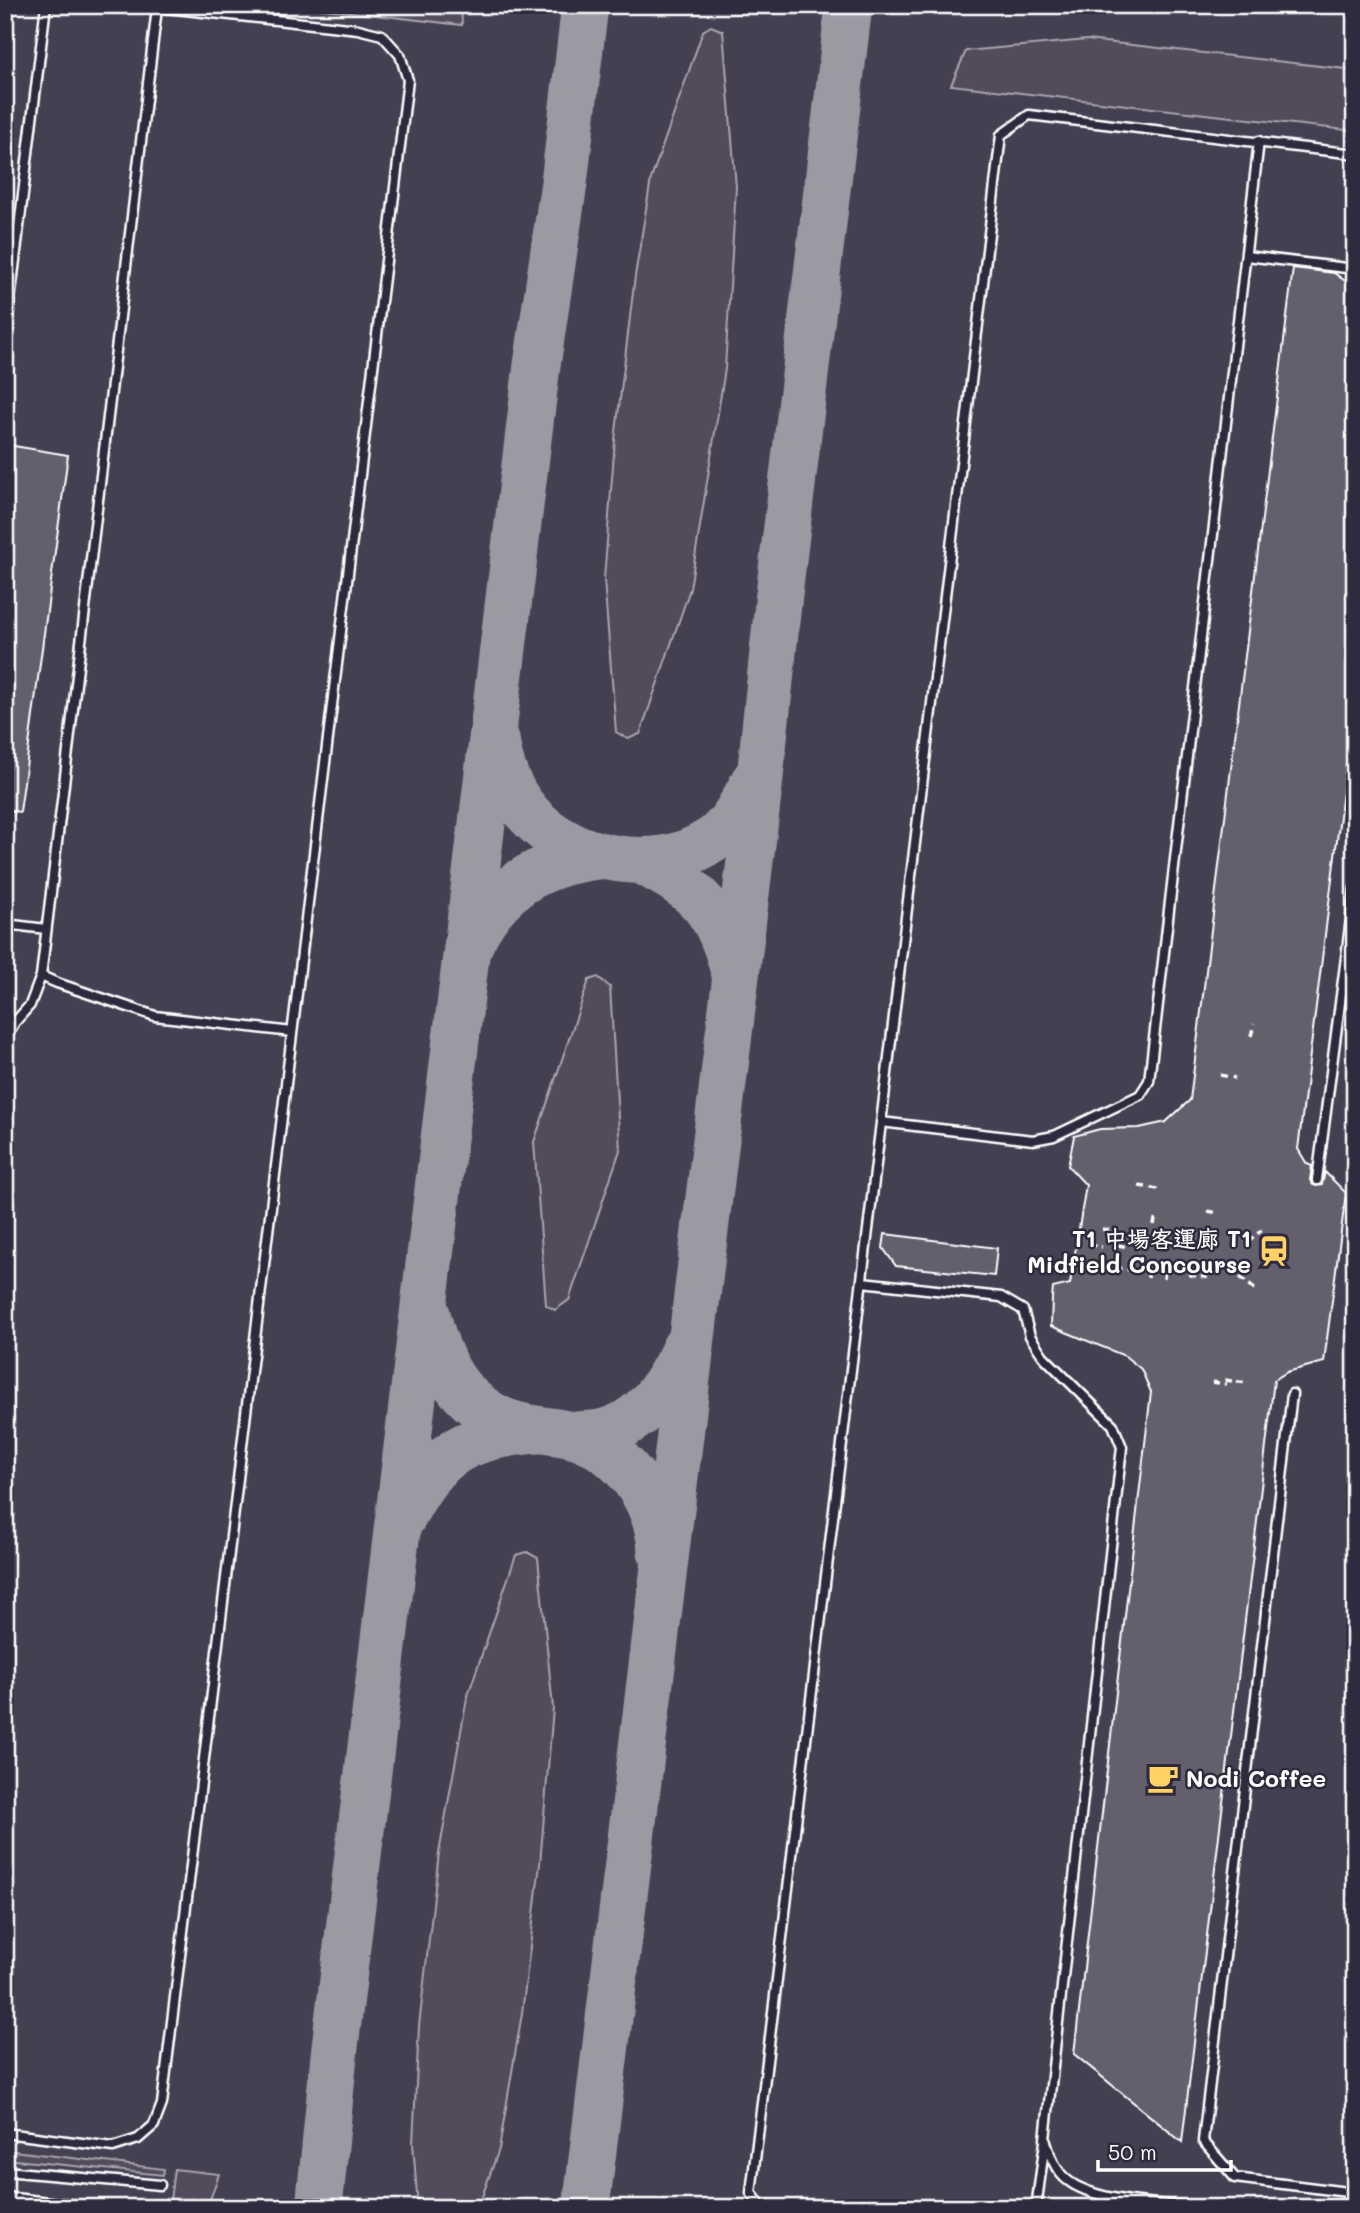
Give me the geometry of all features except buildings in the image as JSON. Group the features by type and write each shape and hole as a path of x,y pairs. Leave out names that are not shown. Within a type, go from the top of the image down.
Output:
{"lane":[{"path":"5,342 46,5"},
{"path":"5,2133 113,2147 138,2139 154,2125 162,2104 408,80 400,55 382,35 358,29 139,5"},
{"path":"5,1040 15,1022 30,1005 41,976 157,8"},
{"path":"763,2208 751,2193 1001,135 1029,115 1355,154"},
{"path":"881,1122 1033,1140 1054,1136 1140,1095 1149,1081 1161,960 1259,141"},
{"path":"1246,256 1355,268"},
{"path":"1317,1180 1355,888"},
{"path":"5,924 47,929"},
{"path":"41,976 155,1016 292,1032"},
{"path":"862,1282 1001,1297 1023,1310 1030,1336 1043,1356 1113,1424 1122,1447 1036,2208"},
{"path":"1292,1394 1203,2141 1235,2178 1355,2193"},
{"path":"1045,2139 1051,2158 1062,2176 1086,2190 1114,2199 1201,2208"},
{"path":"5,2171 160,2185"},
{"path":"5,2197 102,2208"}],"path":[{"path":"1251,1036 1254,1024"},
{"path":"1220,1075 1235,1078"},
{"path":"1139,1186 1158,1189"},
{"path":"1209,1211 1219,1213"},
{"path":"1154,1225 1156,1214"},
{"path":"1102,1228 1109,1230"},
{"path":"1248,1241 1262,1230"},
{"path":"1089,1245 1102,1247"},
{"path":"1118,1245 1128,1247"},
{"path":"1148,1278 1149,1266"},
{"path":"1115,1267 1136,1270"},
{"path":"1164,1279 1166,1269"},
{"path":"1189,1275 1211,1278"},
{"path":"1240,1276 1257,1291"},
{"path":"1212,1382 1247,1383"}],"shaded area":[{"path":"5,5 1355,5 1355,2208 5,2208"},
{"path":"290,5 461,5 462,25"},
{"path":"711,26 723,31 736,187 725,369 690,589 640,734 628,739 616,732 604,579 615,440 635,276 651,179 703,31"},
{"path":"1087,40 1355,70 1355,131 951,85 966,51"},
{"path":"598,977 610,987 620,1150 569,1300 555,1310 546,1305 534,1142 589,980"},
{"path":"527,1552 538,1558 553,1708 540,1864 522,2013 499,2149 478,2208 462,2208 462,2204 434,2200 433,2208 418,2208 413,2143 419,2026 439,1853 467,1698 516,1555"},
{"path":"5,2150 164,2169 163,2175 5,2159"},
{"path":"174,2169 219,2174 207,2208 169,2208"}],"taxiway":[{"path":"319,2208 334,2055 537,365 564,183 585,5"},
{"path":"586,2208 759,787 779,594 849,5"},
{"path":"496,739 501,764 510,786 521,805 536,821 573,846 620,859 668,858 690,852 712,840 737,813 755,780"},
{"path":"470,944 481,924 506,893 538,872 577,859 598,856"},
{"path":"643,862 679,882 704,905 721,933 734,972"},
{"path":"427,1314 443,1362 450,1376 470,1400 499,1419 572,1435 590,1442 607,1451 621,1464 645,1495 653,1513 661,1551"},
{"path":"572,1435 604,1432 632,1420 663,1388 685,1348"},
{"path":"403,1517 427,1477 455,1451 491,1437 537,1430"}],"place":[{"name":"T1 中場客運廊 T1 Midfield Concourse","path":"1274,1251"},
{"name":"Nodi Coffee","path":"1163,1778"}]}
